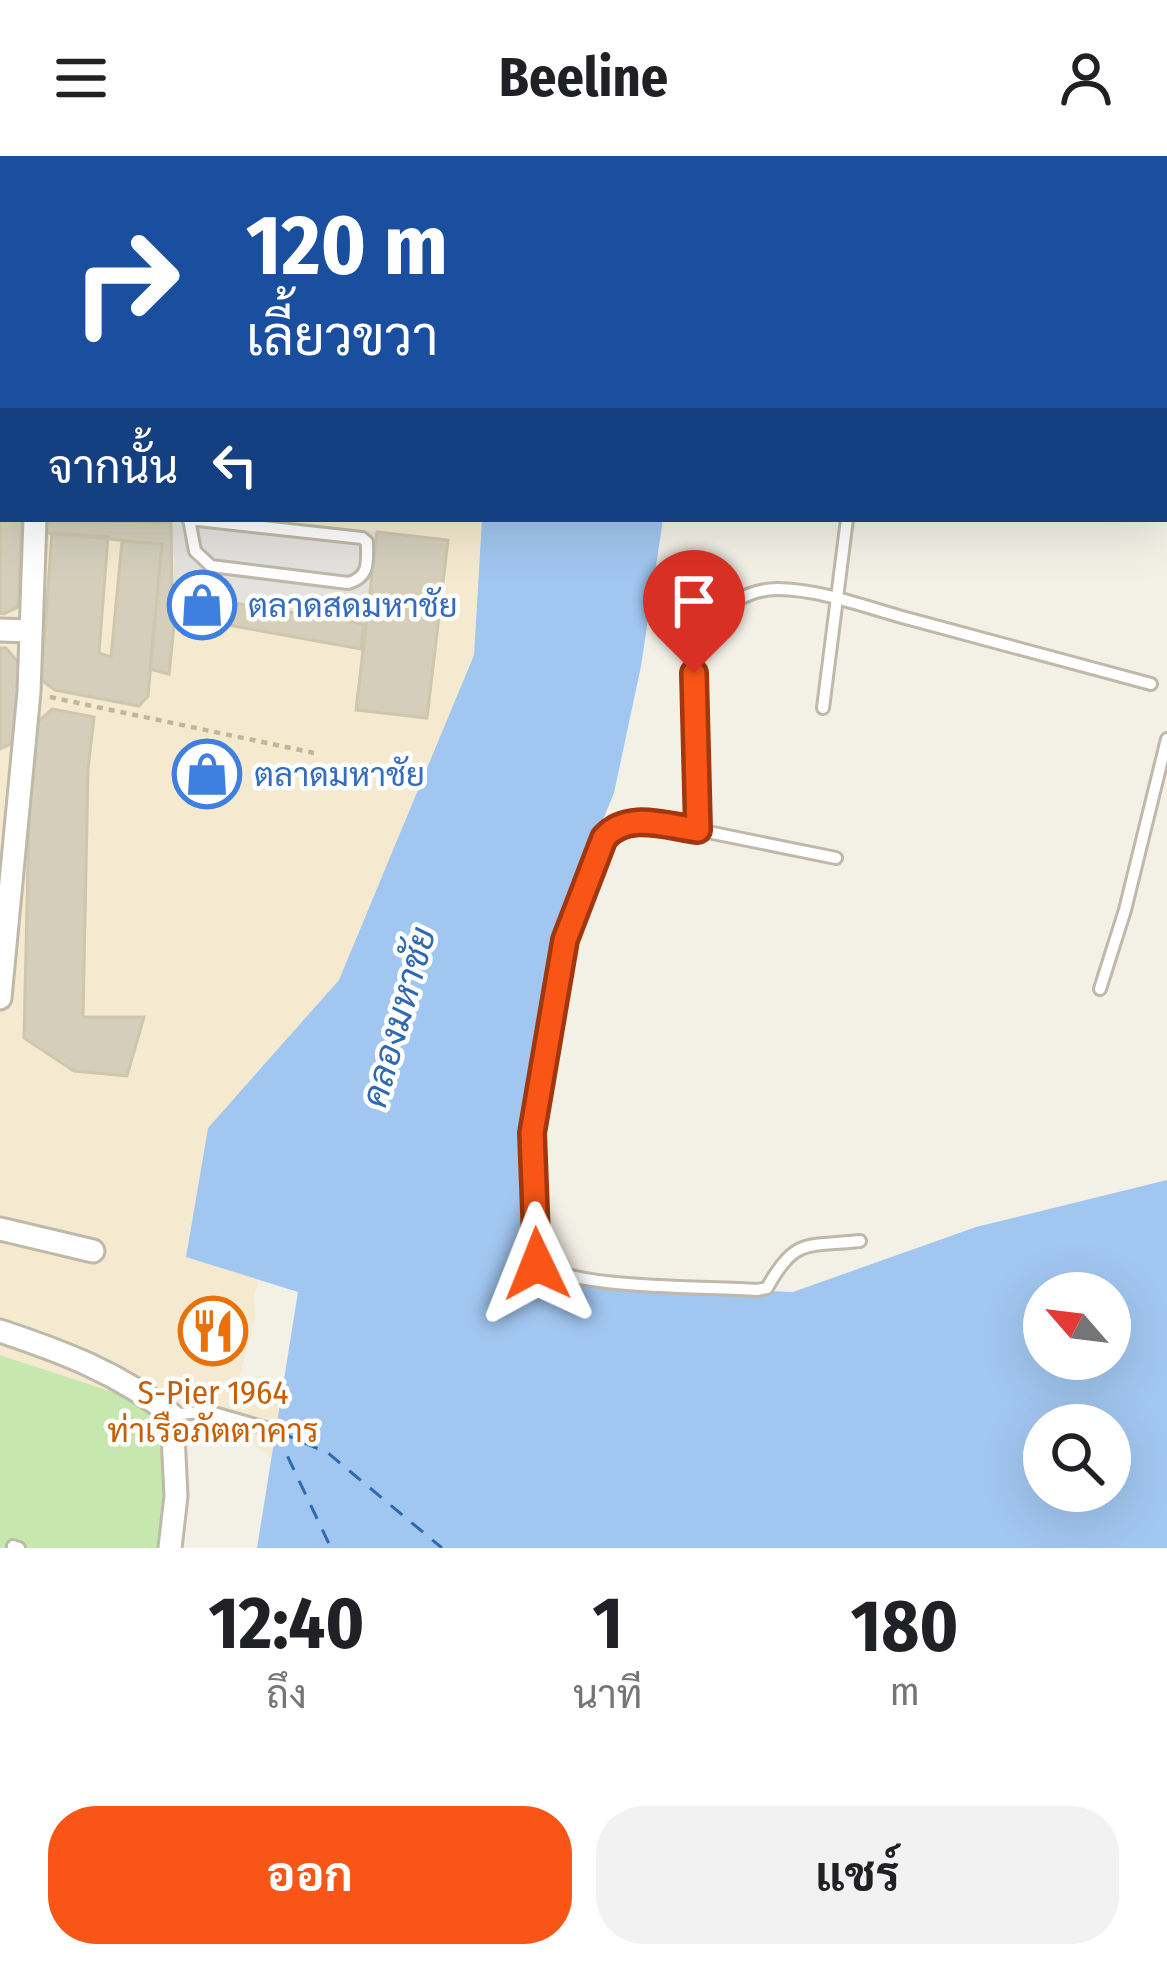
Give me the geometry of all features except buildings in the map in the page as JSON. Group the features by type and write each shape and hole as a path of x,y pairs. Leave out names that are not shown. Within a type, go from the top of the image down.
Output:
{"street":[{"path":"0,998 29,692 35,522"},
{"path":"0,629 31,631"},
{"path":"0,1229 93,1251"},
{"path":"0,1331 69,1354 135,1386 172,1415 176,1496 170,1548"}],"lane":[{"path":"190,522 195,550 211,566 348,583 358,580 367,568 367,542 362,538 216,522"},
{"path":"823,708 847,522"},
{"path":"698,830 694,673 698,648 712,623 736,602 776,589 837,599 1151,684"},
{"path":"1100,989 1125,910 1167,740"},
{"path":"836,858 628,821 613,827 604,838 565,940 532,1133 537,1264 554,1274 598,1280 757,1290 766,1288 784,1257 795,1248 860,1241"},
{"path":"172,1415 207,1411 276,1431"}],"path":[{"path":"29,692 314,753"}],"shaded area":[{"name":"ตลาดมหาชัย","path":"0,522 482,522 474,655 339,980 208,1128 187,1249 261,1267 255,1318 237,1386 336,1413 288,1472 246,1438 0,1365"},
{"path":"161,522 295,522 377,532 364,624 172,593 175,558"}],"green space":[{"path":"0,1355 158,1407 163,1486 158,1548 0,1548"}],"water":[{"name":"คลองมหาชัย","path":"482,522 663,522 641,666 614,793 559,926 527,1111 533,1275 631,1286 793,1292 976,1227 1167,1180 1167,1548 257,1548 298,1292 186,1257 208,1128 339,980 474,655"}],"ferry route":[{"path":"276,1432 331,1548"},
{"path":"279,1432 328,1453 442,1548"}],"place":[{"name":"ตลาดสดมหาชัย","path":"202,605"},
{"name":"ตลาดมหาชัย","path":"207,774"},
{"name":"S-Pier 1964 ท่าเรือภัตตาคาร","path":"213,1331"}],"route":[{"path":"537,1264 532,1133 565,940 604,838 613,827 628,821 698,830 694,673"}]}
